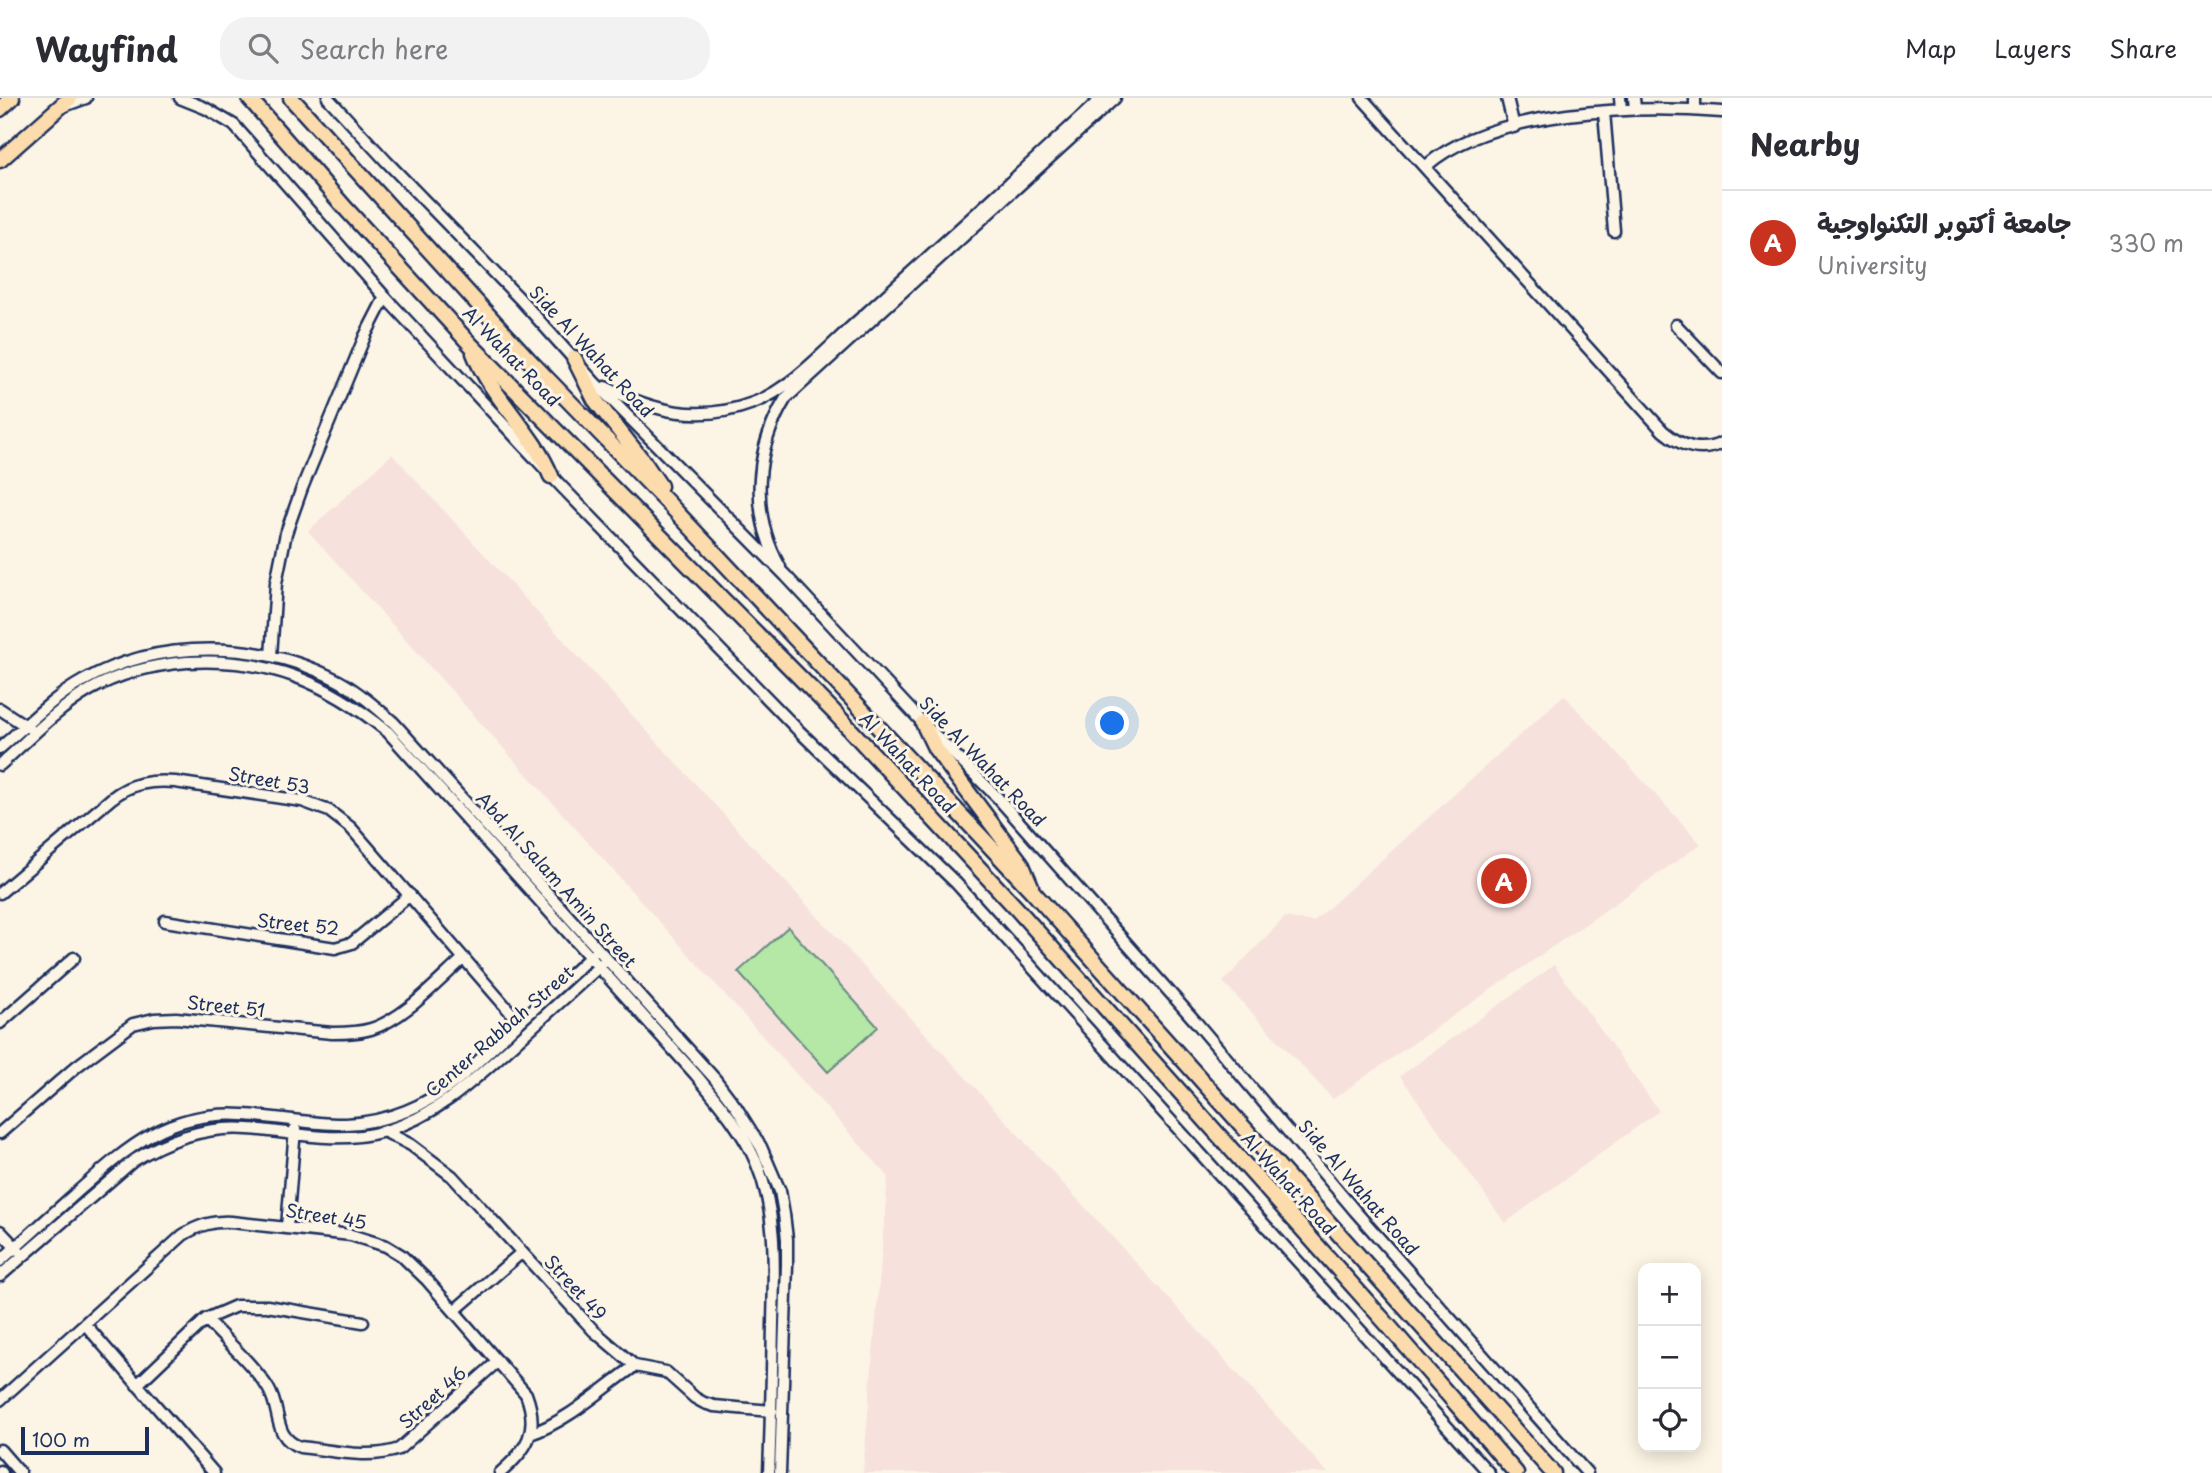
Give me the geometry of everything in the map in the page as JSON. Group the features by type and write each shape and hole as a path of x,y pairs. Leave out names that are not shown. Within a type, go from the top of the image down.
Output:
{"highway":[{"path":"0,108 12,98"},
{"name":"Al Wahat Road","path":"249,98 471,345 833,711 1017,909 1377,1312 1516,1473"},
{"name":"Al Wahat Road","path":"291,98 528,359 668,503 1032,891 1553,1473"},
{"path":"0,160 66,101"},
{"path":"471,345 487,379 535,443 551,475"},
{"path":"574,358 595,400 648,467 668,503"},
{"path":"923,723 935,748 1021,863 1032,891"},
{"path":"1377,1312 1388,1308 1394,1294"},
{"path":"1400,1339 1408,1327 1422,1326"}],"street":[{"path":"66,101 86,98"},
{"path":"180,98 205,108 234,125 385,298 551,475 808,740 956,883 1489,1473"},
{"name":"Side Al Wahat Road","path":"328,98 520,299 595,383 786,576 923,723 997,797 1196,1022 1355,1211 1587,1473"},
{"path":"595,383 649,407 689,413 743,407 779,391 1102,102 1115,98"},
{"path":"1362,98 1663,431 1675,442 1686,446 1703,449 1722,443"},
{"path":"1507,98 1514,127"},
{"path":"1620,98 1621,110"},
{"path":"1634,98 1634,109"},
{"path":"1695,98 1695,110"},
{"path":"786,576 767,537 761,509 760,480 767,437 786,398 1102,102"},
{"path":"1426,166 1465,140 1514,127 1634,109 1722,112"},
{"path":"1604,112 1614,231"},
{"path":"271,656 276,583 286,533 365,336 385,298"},
{"path":"1676,325 1722,373"},
{"name":"Abd Al Salam Amin Street","path":"0,748 64,693 102,671 122,663 165,654 203,650 242,651 271,656 340,682 377,708 603,964 714,1096 738,1129 757,1163 769,1201 774,1241 769,1473"},
{"name":"Abd Al Salam Amin Street","path":"0,765 54,716 89,691 126,673 167,664 223,661 264,666 320,686 405,742"},
{"path":"0,709 27,725 34,734"},
{"name":"Street 53","path":"0,893 124,788 157,781 302,801 341,818 351,828 519,1022"},
{"name":"Street 52","path":"165,921 335,948 352,943 410,895"},
{"name":"Center Rabbah Street","path":"0,1261 126,1149 161,1129 200,1117 220,1115 266,1116 295,1122 349,1125 402,1113 419,1105 450,1087 594,954"},
{"path":"0,1023 74,958"},
{"name":"Street 51","path":"0,1133 77,1066 133,1024 176,1018 352,1033 391,1020 464,958"},
{"name":"Abd Al Salam Amin Street","path":"603,964 715,1079 761,1147 780,1191 787,1239 780,1473"},
{"name":"Center Rabbah Street","path":"0,1276 133,1161 164,1143 198,1132 224,1129 348,1138 384,1131 417,1119 447,1102 603,964"},
{"path":"499,1041 507,1050"},
{"path":"287,1227 295,1122"},
{"name":"Street 49","path":"384,1131 411,1145 452,1176 601,1338 635,1366 666,1372 704,1403 772,1411"},
{"name":"Street 45","path":"0,1400 183,1235 194,1228 218,1221 351,1235 386,1246 401,1255 526,1394 531,1407 530,1434"},
{"path":"0,1231 22,1256"},
{"path":"454,1311 521,1253"},
{"path":"137,1385 206,1319 221,1311 251,1305 363,1322"},
{"name":"Street 46","path":"206,1319 268,1388 275,1403 283,1437 290,1444 300,1447 371,1454 390,1452 399,1448 498,1360"},
{"path":"85,1324 214,1473"},
{"path":"500,1473 519,1456 530,1434 561,1419 635,1366"},
{"path":"0,1450 20,1473"}],"shaded area":[{"path":"392,454 1328,1473 863,1473 888,1176 308,531"},
{"path":"1564,695 1701,844 1333,1099 1223,982 1285,917 1313,922"},
{"path":"1554,965 1659,1111 1505,1223 1400,1076"}],"green space":[{"path":"788,927 878,1027 828,1072 738,972"}],"place":[{"name":"جامعة أكتوبر التكنواوجية","path":"1504,881"}]}
